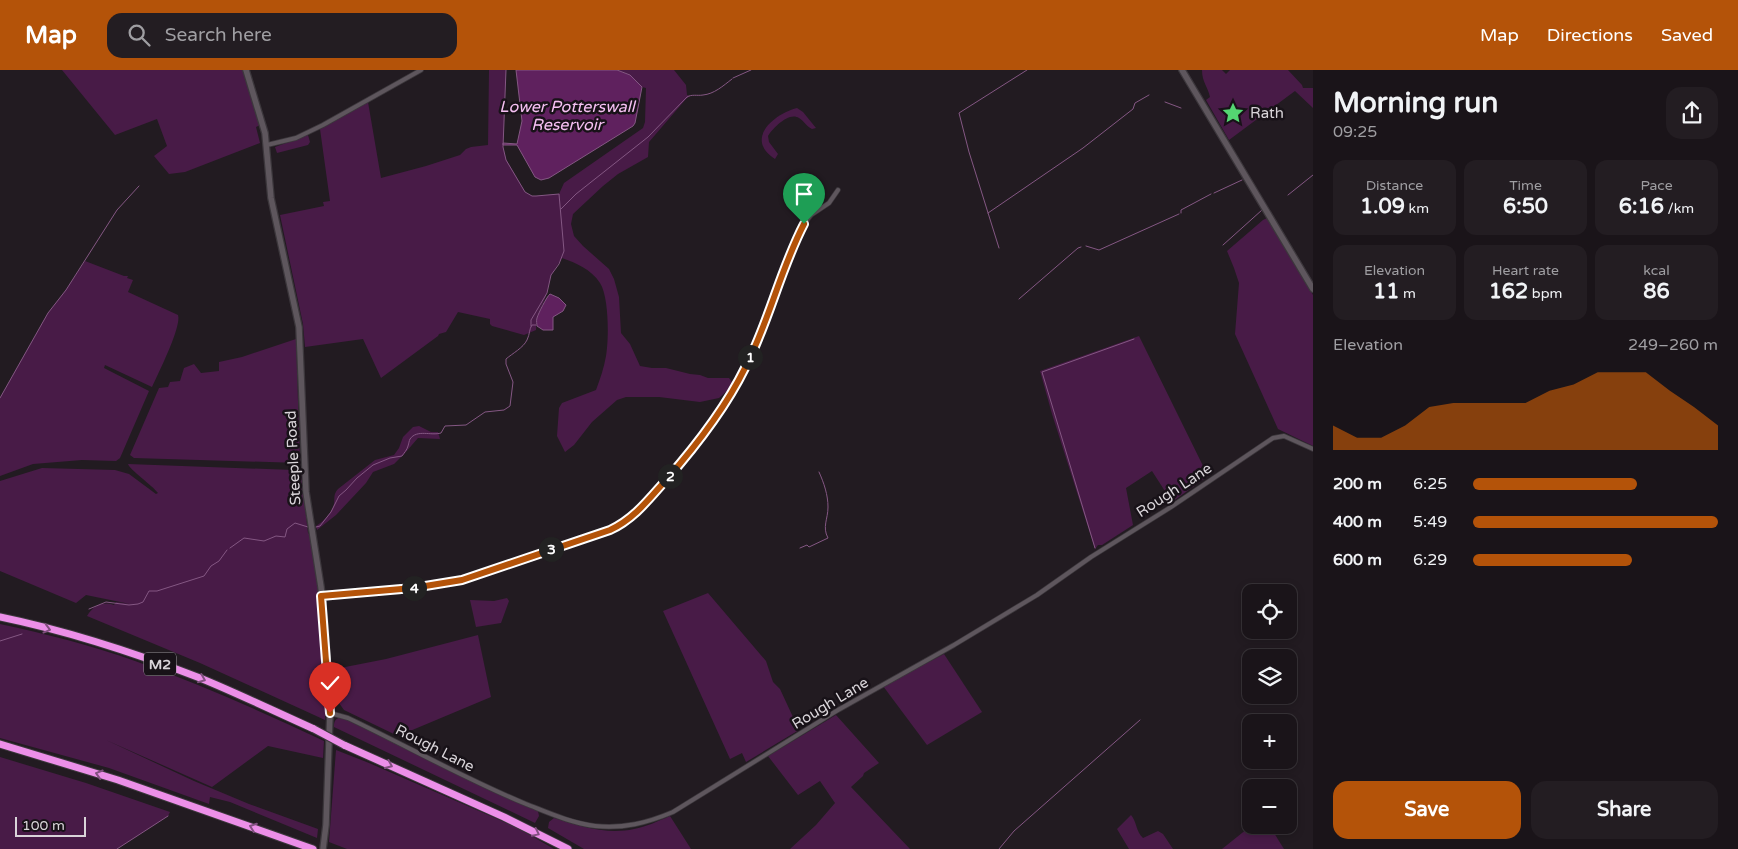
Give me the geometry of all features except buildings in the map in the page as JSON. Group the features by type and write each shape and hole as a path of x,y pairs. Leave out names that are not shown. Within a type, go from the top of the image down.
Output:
{"highway":[{"name":"M2","path":"0,617 86,639 209,682 504,817 568,849"},
{"path":"0,744 118,780 313,849"}],"street":[{"name":"Steeple Road","path":"246,70 262,121 267,145 271,198 299,326 306,492 321,596 330,713 326,824 323,849"},
{"path":"267,145 296,138 323,125 421,70"},
{"path":"1182,70 1313,289"},
{"path":"321,596 413,588 462,580 610,530 629,519 641,509 680,464 722,407 745,369 762,330 790,254 804,224 811,215 829,203 838,190"},
{"name":"Rough Lane","path":"330,713 335,713 363,725 499,793 564,819 605,827 641,824 673,812 838,710 954,645 1037,595 1273,438 1284,436 1313,449"}],"shaded area":[{"path":"62,70 243,70 260,125 256,127 260,143 185,172 169,174 154,156 167,146 157,119 115,135"},
{"path":"489,70 506,70 503,147 506,159 525,192 532,196 559,194 564,183 643,128 645,122 646,88 642,87 630,75 617,70 674,70 686,85 687,95 690,96 649,142 648,157 618,174 603,186 573,214 571,224 574,236 609,269 614,279 619,297 621,333 630,344 640,366 666,368 708,378 729,378 732,382 727,391 719,398 700,402 659,397 626,397 617,400 592,422 574,445 565,452 557,436 559,408 562,403 596,390 605,360 608,329 607,308 600,283 588,270 562,258 551,275 546,296 537,317 536,330 524,335 492,326 490,319 458,312 446,332 439,334 381,378 363,339 305,347 303,324 280,215 324,206 323,202 330,201 320,129 368,102 381,178 460,155 471,147 488,145"},
{"path":"1202,70 1222,70 1226,74 1230,70 1288,70 1303,88 1313,88 1313,108 1295,91 1229,140 1206,100 1210,97"},
{"path":"797,108 803,112 816,128 812,129 795,116 781,122 768,136 769,142 778,154 775,159 766,151 762,143 762,136 772,122 788,111"},
{"path":"308,135 310,142 308,145 277,153 275,147"},
{"path":"1267,218 1313,295 1313,446 1278,429 1235,334 1239,283 1227,251"},
{"path":"85,261 128,276 127,278 133,280 128,292 178,315 176,329 169,350 152,387 105,365 104,368 149,391 120,458 116,461 82,460 33,464 0,476 0,398 48,313"},
{"path":"1139,336 1208,476 1172,502 1152,471 1126,488 1133,525 1102,545 1098,545 1095,549 1040,371"},
{"path":"296,339 300,463 134,458 130,455 159,388 168,387 170,382 180,381 184,368 194,364 201,373 219,371 219,362 242,357"},
{"path":"419,426 431,432 438,432 440,439 418,438 394,464 373,472 366,483 336,515 317,530 316,526 331,511 338,489 375,460 394,455 403,437 413,427"},
{"path":"128,464 293,470 301,473 308,533 310,535 322,618 327,670 325,720 200,663 87,616 95,607 102,604 114,605 116,602 130,604 86,595 76,603 0,571 0,481 42,468 115,470 129,474 156,494 158,493"},
{"path":"708,593 766,661 773,682 780,689 799,730 746,762 742,753 730,759 663,611"},
{"path":"507,598 509,601 501,623 476,627 470,600 494,601"},
{"path":"0,624 68,640 135,661 231,699 324,741 323,758 268,746 212,787 106,740 194,781 249,804 318,829 317,838 230,802 210,797 209,804 109,768 0,738"},
{"path":"478,635 491,697 398,736 344,710 339,703 335,669 386,659"},
{"path":"944,654 982,712 927,745 883,686"},
{"path":"836,715 879,763 864,773 851,787 910,849 790,849 816,825 835,803 820,781 798,795 768,756"},
{"path":"341,717 488,789 538,811 539,816 535,823 334,727 335,721"},
{"path":"336,750 518,828 554,849 347,849 329,842"},
{"path":"0,757 86,783 170,812 168,816 117,849 0,849"},
{"path":"1131,815 1143,838 1158,831 1163,834 1173,849 1129,849 1117,829"},
{"path":"670,816 691,849 584,849 548,828 549,822 554,818 593,829 624,831 643,827"},
{"path":"1242,833 1275,834 1284,849 1222,849"}],"water":[{"name":"Lower Potterswall Reservoir","path":"516,70 617,70 630,75 642,87 635,123 549,178 541,180 535,177 517,145 503,145 503,143 517,144 522,121"},
{"path":"550,294 559,298 566,305 563,311 553,317 553,330 543,330 537,326 537,319"}],"waterway":[{"path":"506,70 503,147 506,160 525,192 532,196 559,194 564,251 559,264 551,275 547,293 531,320 531,326"},
{"path":"733,78 751,70"},
{"path":"999,248 959,113 1027,70"},
{"path":"561,209 576,194 648,137 687,97 711,93 732,79"},
{"path":"988,213 1083,148 1133,109 1135,103 1149,95"},
{"path":"1165,102 1181,108"},
{"path":"1288,195 1313,175"},
{"path":"1214,193 1242,180"},
{"path":"0,398 48,313 66,290 117,210 139,186"},
{"path":"1181,213 1181,210 1211,194"},
{"path":"1223,245 1262,210"},
{"path":"1086,246 1099,250 1179,214"},
{"path":"1019,299 1081,247"},
{"path":"316,527 320,526 331,512 339,496 357,478 373,465 390,458 402,456 407,449 410,439 416,434 441,433 445,426 466,425 485,412 504,410 510,406 513,382 506,359 523,346 529,336 530,328 532,325 536,325"},
{"path":"1095,548 1042,372 1134,339"},
{"path":"800,548 807,545 809,547 828,538 825,527 828,511 827,498 819,472"},
{"path":"230,548 244,538 264,541 276,536 285,537 287,529 295,523 308,527"},
{"path":"89,609 106,602 129,605 138,604 143,602 149,591 157,591 204,576 227,550"},
{"path":"0,641 22,634"},
{"path":"999,849 1014,831 1140,720"},
{"path":"117,849 168,816"}],"place":[{"name":"Rath","path":"1233,113"}],"route":[{"path":"330,713 325,626 321,596 413,588 462,580 623,524 641,509 680,464 722,407 745,369 762,330 790,254 804,224"}]}
